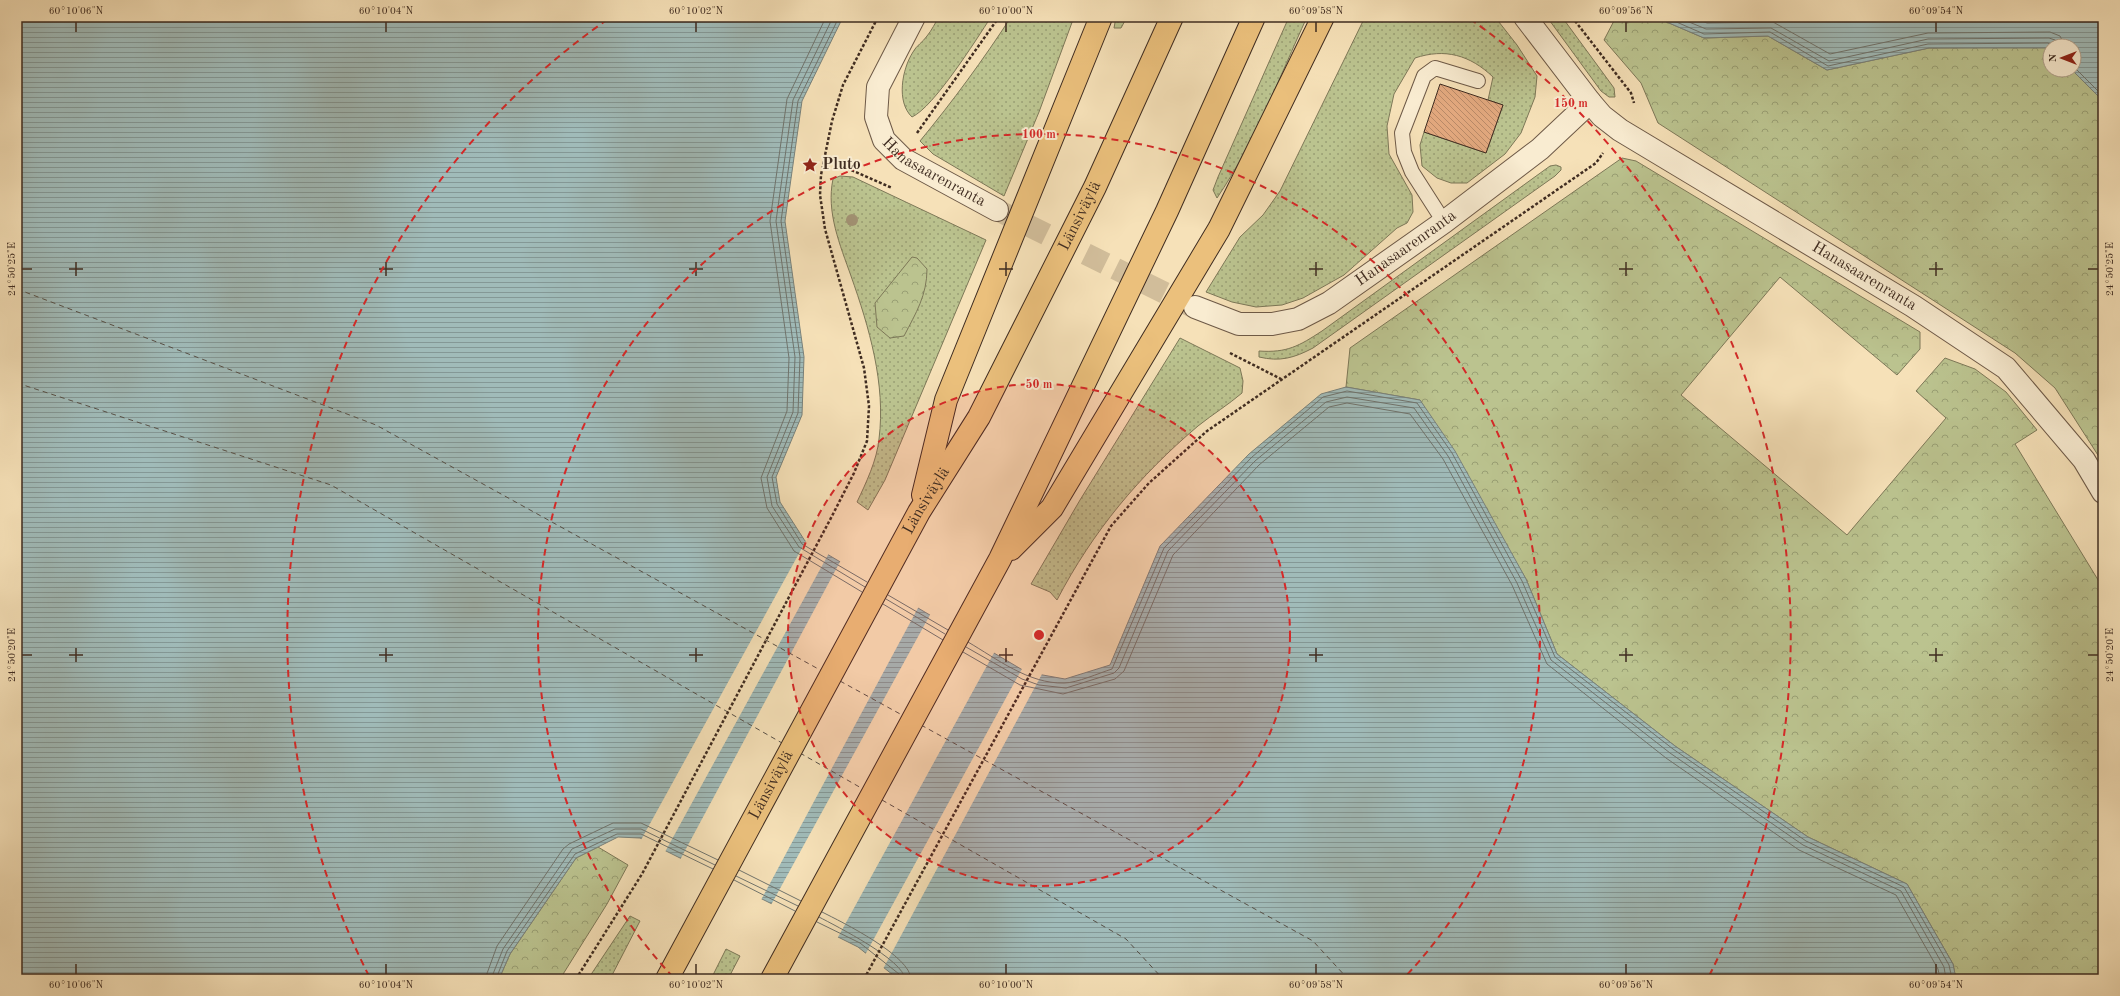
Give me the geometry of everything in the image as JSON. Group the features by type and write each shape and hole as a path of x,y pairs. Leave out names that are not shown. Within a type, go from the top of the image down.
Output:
{"highway":[{"path":"919,512 946,400 1101,17"},
{"name":"Länsiväylä","path":"667,979 919,512 979,417 1095,187 1172,17"},
{"path":"772,979 785,952 1000,559 1167,212 1254,17"},
{"path":"1000,559 1052,508 1218,229 1323,17"}],"street":[{"name":"Hanasaarenranta","path":"914,17 878,87 876,118 884,140 903,160 997,210"},
{"name":"Hanasaarenranta","path":"1525,17 1590,102 1602,116 1620,130 1913,306 2006,368 2084,460 2103,492"},
{"name":"Hanasaarenranta","path":"1194,308 1239,324 1272,324 1298,319 1329,303 1444,222 1540,149 1590,102"}],"lane":[{"path":"1444,222 1412,172 1404,152 1402,133 1424,76 1435,68 1478,81"}],"path":[{"path":"576,979 642,874 832,516 854,473 867,441 868,406 864,368 825,229 820,195 820,175 832,120 843,85 878,17"},
{"path":"890,187 920,128 999,17"},
{"path":"864,979 1061,615 1111,526 1149,483 1207,431 1596,162 1620,130 1636,108 1630,93 1572,17"}],"green space":[{"path":"939,17 991,17 943,87 921,111 912,117 907,111 902,94 902,85 906,67 914,50 929,34"},
{"path":"1011,17 1074,17 1039,112 1004,196 933,154 920,141 990,49"},
{"path":"1116,17 1127,17 1121,28 1114,28"},
{"path":"1289,17 1307,17 1255,132 1231,177 1217,198 1213,190 1218,177"},
{"path":"1365,17 1495,17 1517,45 1537,76 1535,97 1521,133 1505,154 1467,183 1451,183 1437,178 1422,166 1420,145 1424,132 1486,153 1503,105 1488,100 1493,77 1475,63 1447,54 1426,55 1415,58 1394,94 1387,126 1389,154 1412,195 1413,212 1407,223 1397,228 1344,275 1303,298 1282,305 1256,307 1232,302 1206,292 1240,237 1263,215 1280,191"},
{"path":"1547,17 1562,17 1614,88 1615,97 1609,97 1601,91"},
{"path":"1616,17 1655,17 1704,38 1768,36 1827,70 1929,48 2042,47 2042,78 2080,78 2103,101 2103,463 2055,388 2015,353 1658,123 1641,83 1604,40"},
{"path":"1622,158 1636,161 1920,332 1920,349 1897,375 1780,277 1681,395 1847,535 1946,418 1916,391 1945,358 1975,369 2006,392 2037,430 2015,444 2103,588 2103,979 1956,979 1953,964 1907,884 1808,837 1675,746 1557,654 1526,579 1420,400 1346,387 1350,348"},
{"path":"1556,165 1561,167 1561,170 1555,176 1313,348 1293,357 1287,358 1274,359 1259,357 1259,351 1285,350 1306,341 1322,331 1550,166"},
{"path":"840,176 853,177 986,240 885,480 868,510 857,502 871,471 878,447 881,418 880,398 878,377 870,335 835,228 831,204 831,191 833,179"},
{"path":"912,257 917,258 927,269 927,278 923,296 917,312 904,336 890,338 877,327 875,303"},
{"path":"1180,338 1240,368 1243,381 1242,393 1198,426 1176,445 1137,485 1102,528 1086,551 1057,600 1050,592 1031,584 1080,500"},
{"path":"598,847 628,865 607,904 560,979 499,979 510,954 576,858"},
{"path":"630,916 640,921 610,979 588,979"},
{"path":"726,949 740,956 728,979 711,979"}],"water":[{"path":"17,17 843,17 802,101 785,221 804,357 802,415 776,477 780,502 805,541 1026,672 1065,679 1110,665 1160,546 1249,454 1321,394 1346,387 1420,400 1455,451 1526,579 1557,654 1675,746 1808,837 1907,884 1953,964 1956,979 898,979 858,947 640,838 618,837 576,858 510,954 499,979 17,979"},
{"path":"1655,17 2103,17 2103,101 2080,78 2082,78 2082,38 2042,38 2042,48 1929,48 1827,70 1768,36 1704,38"}],"pier":[{"path":"807,539 829,553 665,852 641,840"},
{"path":"841,560 919,606 761,900 680,860"},
{"path":"931,613 995,651 837,939 771,905"},
{"path":"1023,667 1042,674 883,969 865,955"}],"building":[{"path":"1440,84 1503,105 1486,153 1424,132"}],"ferry route":[{"path":"17,289 376,425 822,671"},
{"path":"17,383 331,485 782,743"},
{"path":"840,681 902,715"},
{"path":"921,725 1313,941 1348,979"},
{"path":"800,753 863,789"},
{"path":"882,800 1126,939 1163,979"}],"tunnel":[{"path":"997,210 1193,307"}],"place":[{"name":"Pluto","path":"810,165"}]}
